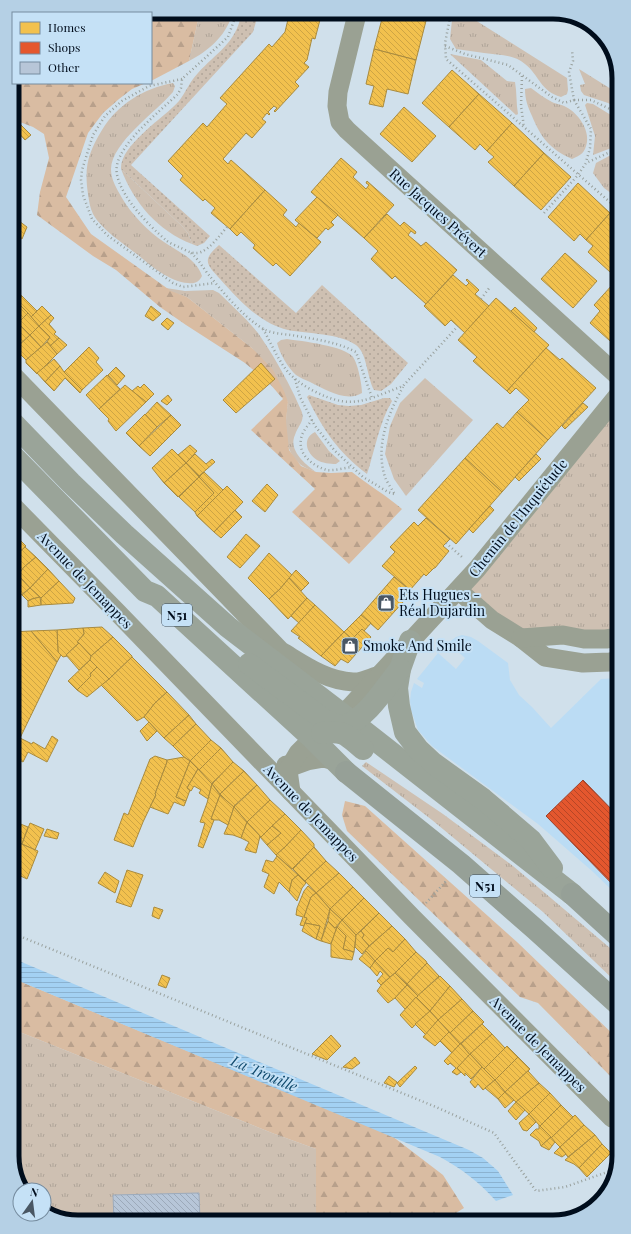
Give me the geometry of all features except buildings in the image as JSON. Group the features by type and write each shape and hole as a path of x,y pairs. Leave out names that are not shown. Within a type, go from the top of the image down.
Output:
{"highway":[{"name":"N51","path":"340,767 461,864 535,928 612,999"},
{"name":"N51","path":"572,894 612,931"}],"main road":[{"name":"N51","path":"19,429 71,483 124,534 228,627 332,727 334,732 343,733 536,874 572,894"},
{"name":"N51","path":"19,462 145,592 157,596 175,613 332,727 572,894"},
{"path":"332,727 370,707 410,641"},
{"path":"391,672 397,688 399,706 405,732 418,748 433,763 483,799 531,840 572,894"},
{"name":"N51","path":"332,727 340,767"}],"street":[{"name":"Rue Jacques Prévert","path":"357,19 338,92 337,106 340,122 399,178 612,371"},
{"path":"19,381 281,651 332,727 298,753 288,770 291,792"},
{"name":"Chemin de l'Inquiétude","path":"410,641 477,569 612,403"},
{"name":"Avenue de Jemappes","path":"19,512 412,918 612,1118"},
{"path":"458,590 492,620 521,638 545,657 584,663 612,662"},
{"path":"521,638 563,635 584,639 612,638"},
{"path":"281,651 322,674 338,679 354,682 391,672"},
{"path":"256,756 279,764 296,766 306,761 324,758 340,767"}],"path":[{"path":"215,283 183,287 173,283 107,235 92,219 83,195 81,180 82,170 93,135 105,116 122,101 149,86 182,79 228,37 235,19"},
{"path":"450,19 446,46 446,60 612,204"},
{"path":"446,46 466,54 508,65 552,97 564,103 574,100 591,100 612,110"},
{"path":"544,213 578,175 586,163 590,148 591,129 574,100 569,72 573,61 572,50"},
{"path":"522,76 521,106 524,128"},
{"path":"182,79 181,88 178,94 128,143 121,153 117,166 116,174 118,182 141,217 169,242 191,253 199,260 215,283 234,303 263,329 282,364 294,379 305,386 341,401 361,401 403,386"},
{"path":"586,163 612,152"},
{"path":"191,253 200,253 208,248 227,227"},
{"path":"294,379 300,397 312,420 335,450 363,477 394,494 386,477 381,455 385,428 393,406 403,386 458,326"},
{"path":"263,329 280,334 329,342 344,346 356,352 372,398"},
{"path":"312,420 301,438 301,447 305,458 314,465 328,470 352,467"},
{"path":"429,900 450,876"},
{"path":"19,936 436,1106 494,1133 536,1191 565,1187 610,1171"}],"shaded area":[{"path":"462,635 471,637 508,663 510,680 519,695 551,728 601,679 612,678 612,890 538,824 432,746 418,730 411,710 410,701 414,683 422,688 424,683 417,679 438,653 456,669 465,658 448,643 456,637"}],"green space":[{"path":"152,19 198,19 189,61 152,80"},
{"path":"198,19 230,19 220,37 203,53 189,61"},
{"path":"240,19 257,19 253,32 131,165 210,236 204,243 197,246 192,244 188,233 182,226 121,169 123,160 135,141 179,101 195,76 230,40"},
{"path":"474,19 567,78 567,94 561,97 549,91 525,64 516,58 456,49 450,39 452,20"},
{"path":"450,54 481,60 507,81 515,82 518,114 516,115"},
{"path":"579,69 612,90 612,105 584,95 581,91 580,85 585,84"},
{"path":"173,83 175,86 173,92 136,128 119,148 113,159 111,173 122,198 130,210 146,228 196,264 202,276 200,280 193,283 174,280 161,273 107,231 92,212 87,184 87,168 90,153 97,138 108,121 123,105 142,93 162,85"},
{"path":"19,84 144,84 132,89 103,113 88,133 66,197 91,234 171,291 187,297 252,348 273,370 288,402 286,421 289,450 301,466 316,472 352,472 402,509 349,564 292,512 315,489 251,430 283,399 270,384 245,363 160,307 116,270 93,256 37,215 40,192 49,158 44,134 33,127 19,122"},
{"path":"531,88 554,103 564,106 575,113 582,122 586,132 587,142 584,151 580,155 572,159 552,147 543,137 535,124 526,100 525,89"},
{"path":"587,103 593,104 612,116 612,148 593,155 595,136 585,105"},
{"path":"612,155 612,194 604,188 593,173 596,163"},
{"path":"121,169 182,226 188,233 192,244 168,232 158,224 140,204 126,181"},
{"path":"219,245 296,313 322,285 408,363 391,384 381,391 374,390 365,359 360,349 356,345 341,338 288,330 278,327 250,310 242,303 209,266 208,258"},
{"path":"166,288 185,291 213,290 219,293 258,333 273,356 301,410 303,417 293,441 296,451 303,461 316,472 301,465 291,452 286,436 288,402 252,348 187,297 171,292"},
{"path":"287,339 332,347 348,353 353,357 357,364 362,393 356,396 342,396 296,375 290,369 280,352 277,343 281,340"},
{"path":"425,378 473,420 406,496 394,479 385,454 390,426 400,403"},
{"path":"309,395 338,405 349,406 361,405 384,398 390,398 392,401 380,427 367,474 347,457 332,440 313,409 307,397"},
{"path":"612,403 612,637 521,638 458,590"},
{"path":"315,432 329,451 340,461 336,464 324,463 310,454 307,442 308,438"},
{"path":"366,762 443,814 513,866 610,948 612,950 612,978 543,912 432,820 362,766"},
{"path":"345,801 365,806 517,942 612,1033 612,1078 538,1003 520,997 347,831 342,815"},
{"path":"19,981 392,1136 443,1175 464,1208 453,1215 316,1215 316,1149 272,1133 19,1032"},
{"path":"19,1032 272,1133 316,1149 316,1215 74,1215 52,1209 52,1182 26,1182 20,1167"}],"water":[{"name":"La Trouille","path":"19,961 469,1150 483,1158 498,1171 513,1195 496,1201 470,1176 440,1157 19,981"}],"place":[{"name":"Ets Hugues - Réal Dujardin","path":"386,603"},
{"name":"Smoke And Smile","path":"350,646"}]}
